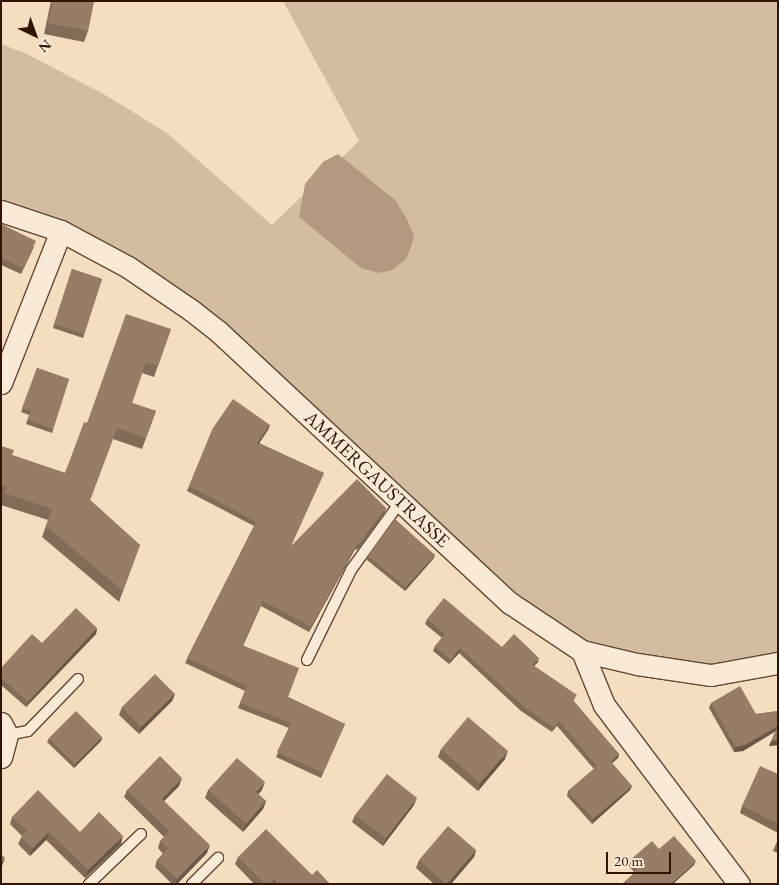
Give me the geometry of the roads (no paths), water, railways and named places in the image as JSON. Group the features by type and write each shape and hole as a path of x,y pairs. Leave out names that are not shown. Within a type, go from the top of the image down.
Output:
{"street":[{"name":"AMMERGAUSTRASSE","path":"1,211 61,231 128,267 212,326 510,603 582,650 637,664 711,675 778,663"},
{"path":"1,383 61,231"},
{"path":"582,650 604,705 739,884"},
{"path":"1,757 6,748 4,729"}],"lane":[{"path":"307,660 351,570 400,501"},
{"path":"4,729 28,731 78,679"},
{"path":"89,884 141,834"},
{"path":"192,884 218,858"}]}
